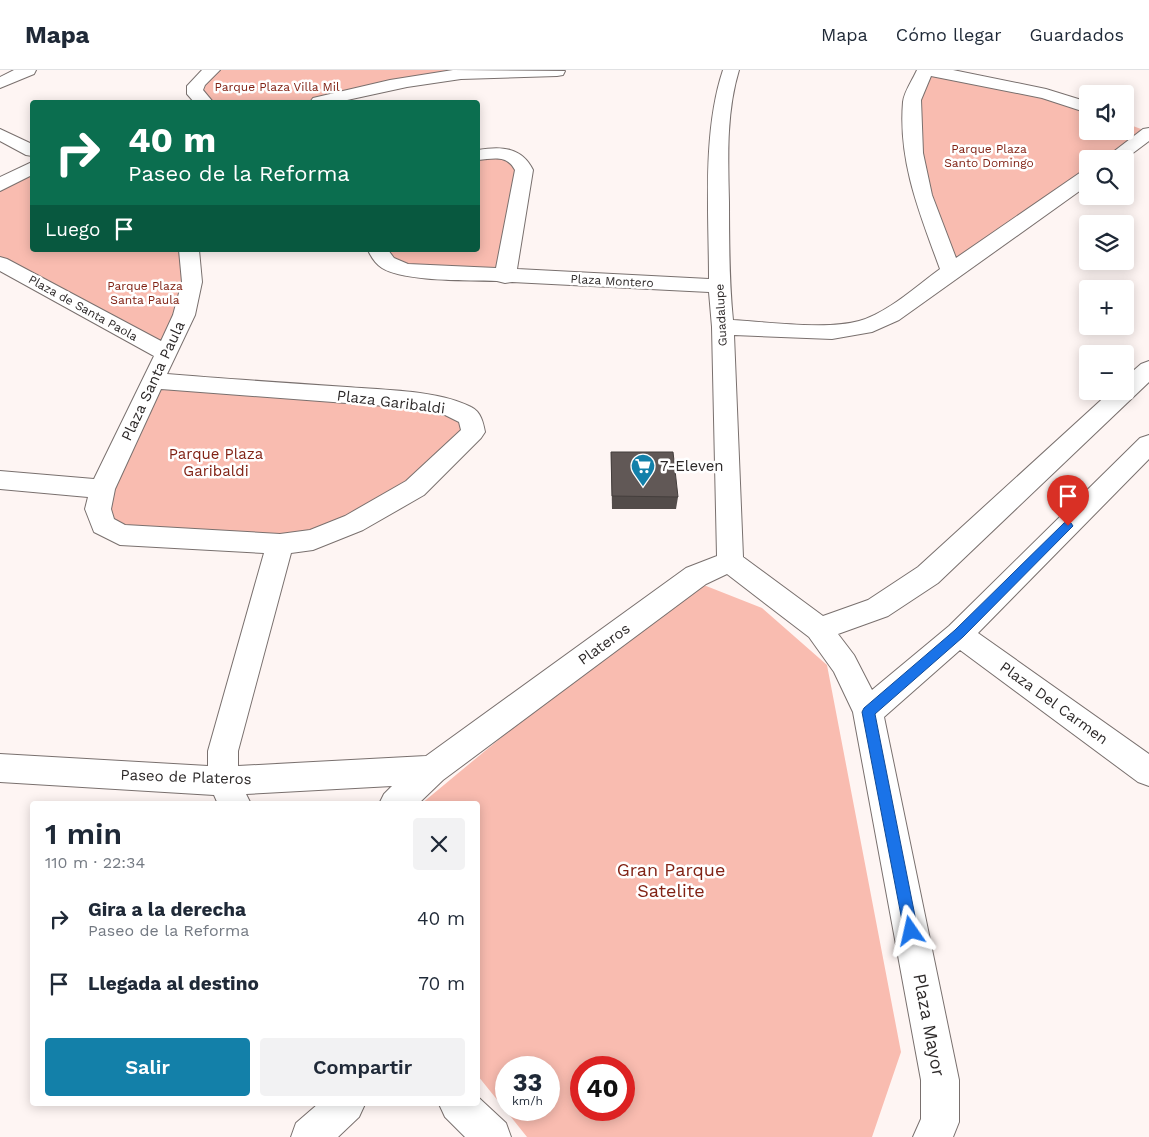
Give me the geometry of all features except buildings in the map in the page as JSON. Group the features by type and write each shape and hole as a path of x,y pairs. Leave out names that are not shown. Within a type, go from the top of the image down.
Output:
{"street":[{"path":"0,83 28,70"},
{"path":"201,100 197,98 194,92 195,85 212,70"},
{"path":"544,86 557,70"},
{"path":"327,100 368,89 462,74 557,70"},
{"name":"Guadalupe","path":"730,562 723,327 719,286 719,141 725,89 731,70"},
{"path":"951,271 922,195 914,152 912,100 926,70 1046,94 1079,105"},
{"path":"1122,150 1144,130"},
{"path":"0,134 30,150"},
{"path":"480,155 504,153 516,156 521,161 524,170 505,277"},
{"path":"0,185 30,169"},
{"path":"723,327 832,332 864,327 891,315 1079,182"},
{"name":"Plaza Santa Paula","path":"100,499 184,315 192,282 188,252"},
{"name":"Plaza Montero","path":"379,252 386,263 408,270 505,277 719,286"},
{"name":"Plaza de Santa Paola","path":"0,263 166,353"},
{"path":"730,562 819,630 878,608 928,576 1149,369"},
{"name":"Plaza Garibaldi","path":"153,381 400,400 460,411 468,417 472,424 473,432 416,488 354,523 312,540 280,544"},
{"path":"868,712 959,634 1149,444"},
{"path":"0,480 100,499 103,525 120,535 280,544 223,751 229,792"},
{"name":"Plateros","path":"398,801 432,770 696,576 730,562"},
{"name":"Plaza Mayor","path":"819,630 844,664 868,712 940,1080 942,1132"},
{"name":"Plaza Del Carmen","path":"959,634 1149,772"},
{"name":"Paseo de Plateros","path":"0,768 229,792 432,770"},
{"path":"310,1137 344,1106"},
{"path":"460,1106 492,1137"}],"green space":[{"name":"Parque Plaza Villa Mil","path":"212,70 557,70 462,74 368,89 327,100 201,100 197,98"},
{"name":"Parque Plaza Santo Domingo","path":"925,70 1079,106 1079,140 1134,140 1134,126 1149,132 1125,150 1079,150 1079,182 951,271 914,153"},
{"path":"504,153 521,161 505,277 408,270 381,252 480,252 480,155"},
{"name":"Parque Plaza Santa Paula","path":"30,169 30,252 189,252 192,282 166,353 0,263 0,185"},
{"name":"Parque Plaza Garibaldi","path":"153,381 399,399 472,424 415,488 313,540 103,525 102,489"},
{"name":"Gran Parque Satelite","path":"691,580 762,608 827,665 901,1052 872,1137 527,1137 514,1121 560,1121 560,1056 495,1056 495,1097 480,1078 480,801 425,801"}],"place":[{"name":"7-Eleven","path":"643,487"}],"route":[{"path":"911,931 868,712 959,634 1068,526"}]}
